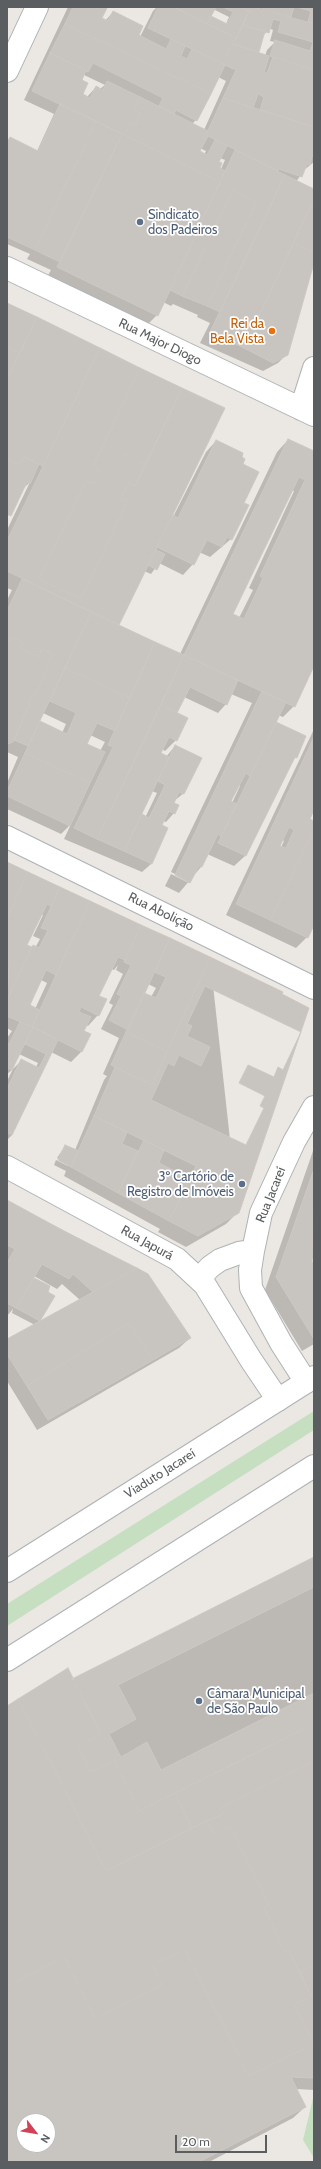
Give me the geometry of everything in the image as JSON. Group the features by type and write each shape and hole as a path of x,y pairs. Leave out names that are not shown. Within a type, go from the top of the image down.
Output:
{"street":[{"path":"7,71 38,7"},
{"name":"Rua Major Diogo","path":"7,268 307,412"},
{"path":"307,412 314,368"},
{"name":"Rua Abolição","path":"7,837 314,988"},
{"name":"Rua Jacareí","path":"253,1251 261,1213 294,1142 314,1107"},
{"name":"Rua Japurá","path":"7,1167 177,1259 205,1285 251,1360 278,1400"},
{"path":"199,1279 210,1267 220,1260 238,1253 253,1251 250,1270 251,1288 281,1343 310,1379"},
{"path":"251,1360 281,1343"},
{"name":"Viaduto Jacareí","path":"7,1571 310,1379"},
{"path":"7,1660 314,1466"}],"green space":[{"path":"314,1411 314,1430 7,1626 7,1604"},
{"path":"314,2094 314,2158 303,2140"}],"building":[{"path":"73,7 107,8 102,18 108,21 113,11 143,26 139,35 166,49 171,39 185,46 181,56 187,59 192,49 225,65 211,94 65,24"},
{"path":"158,7 173,7 236,38 223,64 148,28"},
{"path":"174,7 216,7 207,24"},
{"path":"223,7 241,7 249,11 236,38 207,24 211,16 227,24 233,12"},
{"path":"241,7 253,7 252,13"},
{"path":"253,7 314,24 314,47 312,46 313,42 278,32 281,21 273,19 269,33 243,25 249,11 252,13"},
{"path":"259,7 294,7 291,17"},
{"path":"297,7 314,7 314,24 308,22 311,11"},
{"path":"65,24 211,94 197,121 176,110 174,114 159,106 163,98 93,63 88,72 50,53"},
{"path":"243,25 265,31 259,52 233,44"},
{"path":"275,40 310,51 312,46 314,47 314,70 270,56"},
{"path":"233,44 269,56 264,73 267,73 273,57 314,70 314,127 260,110 264,97 258,94 253,108 223,98 236,70 223,64"},
{"path":"50,53 86,70 82,80 88,83 83,94 90,98 96,86 103,90 107,81 140,97 134,110 140,113 135,125 130,123 124,135 32,91"},
{"path":"140,97 208,131 206,135 208,136 200,151 207,155 215,140 227,146 219,162 222,163 220,168 225,171 220,182 124,135 130,123 135,125 140,113 134,110"},
{"path":"223,98 314,127 314,157 312,156 310,165 307,164 302,177 279,169 278,171 206,135"},
{"path":"60,104 96,121 35,250 7,237 7,143 10,137 38,151"},
{"path":"96,121 122,134 60,262 35,250"},
{"name":"Sindicato dos Padeiros","path":"122,134 220,182 158,316 57,267"},
{"path":"235,150 285,175 220,312 207,306 256,202 233,190 182,296 170,290"},
{"path":"285,175 314,189 314,199 244,348 210,332"},
{"path":"233,190 256,202 207,306 182,296"},
{"path":"314,199 314,252 293,244"},
{"path":"293,244 314,252 314,263 288,355 273,363 244,348"},
{"path":"7,303 37,317 20,353 7,347"},
{"path":"37,317 100,348 43,466 24,457 20,465 7,459 7,379"},
{"path":"7,347 20,353 7,379"},
{"path":"100,348 140,368 93,466 100,470 93,484 86,481 39,579 81,599 128,501 121,498 128,483 135,486 182,388 225,408 119,625 7,571 7,541"},
{"path":"140,368 182,388 146,464 104,443"},
{"path":"288,439 314,451 314,666 295,707 184,655","holes":["299,477 305,480 260,576 263,578 244,619 233,614"]},
{"path":"216,440 243,453 242,457 245,459 243,464 259,472 244,503 249,505 232,540 227,537 222,547 207,540 194,565 157,547 173,515 178,518"},
{"path":"104,443 146,464 135,486 128,483 121,498 128,501 81,599 39,579 86,481 93,484 100,470 93,466"},
{"path":"24,457 39,464 30,484 27,482 11,516 7,514 7,459 20,465"},
{"path":"156,550 165,554 157,570 148,565"},
{"path":"22,579 91,612 28,746 14,740 30,704 28,703 32,695 34,697 53,654 42,649 39,657 19,648 23,642 12,637 7,646 7,611"},
{"path":"91,612 155,642 130,698 65,668"},
{"path":"12,637 23,642 19,648 39,657 42,649 53,654 34,697 32,695 28,703 30,704 13,742 7,744 7,646"},
{"path":"155,642 184,655 97,839 74,828 113,747 108,745"},
{"path":"184,655 238,680 227,705 190,687 177,713 161,705"},
{"path":"65,668 130,698 115,731 97,723 87,744 105,752 90,783 25,753 40,721 67,734 76,713 50,701"},
{"path":"262,691 286,702 250,776 246,773 231,801 237,804 221,837 218,834 202,867 199,866 190,883 175,875"},
{"path":"161,705 188,718 177,741 169,737 161,753 169,757 124,851 97,839"},
{"path":"276,722 306,736 297,758 295,757 246,856 218,843"},
{"path":"314,737 314,810 310,819 314,821 314,829 270,920 236,904","holes":["289,827 294,830 286,848 280,846"]},
{"path":"175,745 202,758 184,794 179,792 174,803 179,805 175,814 169,811 162,825 168,828 152,864 124,851 142,814 149,818 165,785 158,781"},
{"path":"25,753 90,783 70,826 7,796 7,791"},
{"path":"314,829 314,925 308,938 270,920"},
{"path":"7,862 28,872 7,918"},
{"path":"28,872 60,887 51,906 47,904 27,945 32,947 9,996 7,918"},
{"path":"60,887 90,901 56,975 46,970 30,1005 40,1010 32,1027 7,1016 7,1000 33,945 39,948 48,930 41,928"},
{"path":"90,901 141,925 125,960 118,957 99,996 107,999 99,1016 81,1007 79,1012 91,1017 84,1031 91,1034 82,1052 32,1027"},
{"path":"141,925 170,938 128,1030 109,1020 121,996 117,994 131,965 124,962"},
{"path":"170,938 210,957 167,1052 126,1032 144,993 156,998 166,977 154,972"},
{"path":"210,957 283,992 282,994 309,1008 239,1213 198,1236 169,1221 196,1166 94,1116 115,1067 152,1085"},
{"path":"205,986 301,1032 283,1070 278,1067 274,1077 248,1065 239,1083 265,1096 260,1106 264,1108 246,1145 151,1100 168,1063 174,1066 179,1055 201,1066 210,1047 187,1036 192,1026 187,1024"},
{"path":"20,1022 33,1027 12,1070 7,1068 7,1043 9,1044"},
{"path":"33,1027 58,1040 12,1135 7,1132 7,1089 21,1059 39,1068 46,1054 25,1044"},
{"path":"126,1032 167,1052 152,1085 111,1065"},
{"path":"94,1116 127,1132 122,1144 138,1151 118,1193 71,1167"},
{"path":"144,1140 164,1150 159,1163 190,1179 169,1221 118,1193"},
{"path":"65,1145 79,1151 71,1167 58,1160"},
{"path":"314,1169 312,1262 314,1263 314,1339 276,1277"},
{"path":"7,1200 73,1236 137,1268 93,1292 73,1274 69,1279 42,1264 16,1308 7,1303 7,1263 15,1249 7,1245"},
{"path":"137,1268 148,1274 191,1338 153,1360 129,1323 27,1386 7,1354 7,1339"},
{"path":"34,1278 50,1286 48,1292 55,1296 40,1321 16,1308"},
{"path":"129,1323 153,1360 48,1420 27,1386"},
{"name":"Câmara Municipal de São Paulo","path":"314,1557 314,1724 139,1811 114,1761 91,1772 78,1747 101,1734 72,1679"},
{"path":"314,1587 314,1693 161,1770 147,1742 121,1757 109,1734 136,1719 118,1685"},
{"path":"68,1668 101,1734 78,1747 91,1772 114,1761 139,1811 175,1793 192,1828 106,1871 18,1699"},
{"path":"18,1699 106,1871 207,1821 214,1834 230,1826 269,1905 264,1908 284,1951 288,1949 311,1996 294,2004 314,2044 249,2076 185,1949 152,1965 162,1985 95,2019 64,1957 7,1986 7,1706"},
{"path":"314,1724 314,1761 220,1808 223,1814 192,1828 175,1793"},
{"path":"314,1761 314,1965 300,1973 288,1949 284,1951 264,1908 269,1905 230,1826 214,1834 207,1821 223,1814 220,1808"},
{"path":"185,1949 249,2076 314,2044 314,2078 291,2077 306,2107 199,2162 7,2162 7,1986 64,1957 95,2019 162,1985 152,1965"},
{"path":"314,1965 314,2044 294,2004 311,1996 300,1973"}],"place":[{"name":"Sindicato dos Padeiros","path":"140,222"},
{"name":"Rei da Bela Vista","path":"272,331"},
{"name":"3º Cartório de Registro de Imóveis","path":"242,1184"},
{"name":"Câmara Municipal de São Paulo","path":"199,1701"}]}
